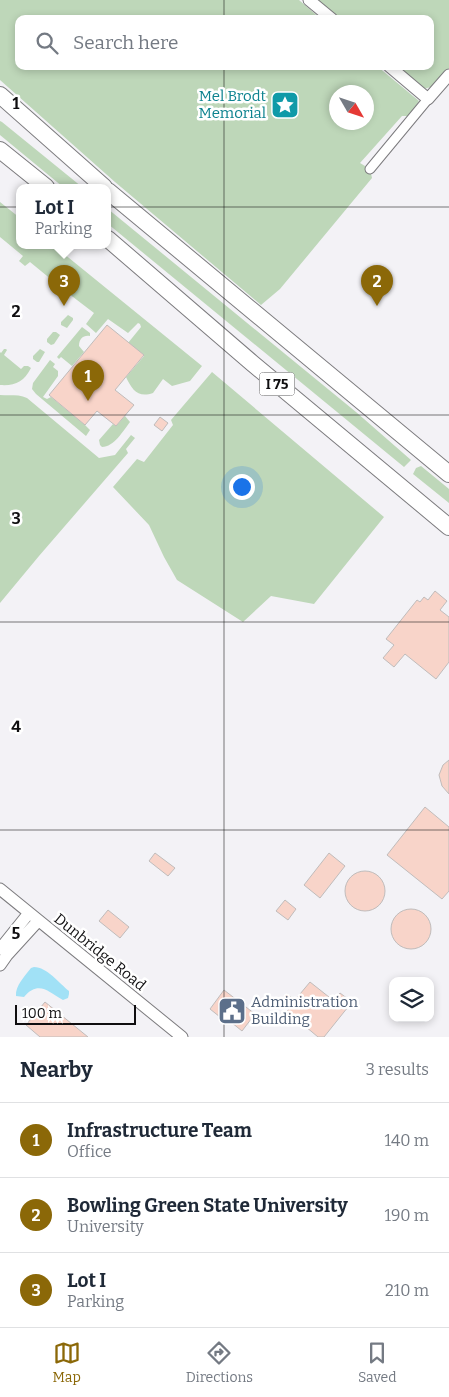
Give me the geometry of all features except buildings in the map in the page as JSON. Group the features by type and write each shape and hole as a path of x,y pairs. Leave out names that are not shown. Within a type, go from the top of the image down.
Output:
{"highway":[{"path":"0,95 101,184"},
{"path":"0,104 100,184"},
{"path":"0,150 42,184"},
{"name":"I 75","path":"111,193 449,474"},
{"name":"I 75","path":"111,242 252,363 449,527"}],"street":[{"path":"309,0 327,15"},
{"path":"393,70 428,99"},
{"path":"370,168 449,75"},
{"name":"Dunbridge Road","path":"0,889 182,1037"},
{"path":"0,949 33,917"},
{"path":"0,966 33,917"}],"green space":[{"path":"0,0 299,0 316,15 15,15 15,70 382,70 419,101 409,116 402,116 360,163 370,169 372,178 280,289 261,305 115,182 0,80"},
{"path":"311,0 449,0 449,68 434,86 424,89 400,70 434,70 434,15 330,15"},
{"path":"0,121 78,184 59,184 0,135"},
{"path":"0,202 16,215 16,249 58,249 202,366 190,381 172,386 163,379 153,393 139,394 133,389 126,377 144,356 128,343 141,327 140,324 138,323 128,333 108,319 96,333 86,324 94,313 60,287 56,291 55,289 58,285 30,262 25,266 19,261 23,256 0,237"},
{"path":"111,211 356,412 411,460 404,467 111,226"},
{"path":"68,315 73,320 67,328 61,325 61,322"},
{"path":"82,327 90,333 90,336 85,336 81,339 79,346 84,352 72,366 61,357 59,359 57,357"},
{"path":"53,332 60,335 54,344 51,345 47,342 47,339"},
{"path":"4,349 7,350 4,355 21,369 24,366 31,368 22,380 15,384 0,385 0,352"},
{"path":"40,349 45,352 39,362 37,362 33,359 33,356"},
{"path":"50,360 55,364 53,367 58,371 58,376 43,397 47,399 51,397 85,425 90,430 86,436 32,389 33,383"},
{"path":"212,372 384,517 314,604 271,596 243,622 177,580 149,525 113,487 137,459 144,462 173,425 171,420"},
{"path":"0,395 27,398 99,458 115,455 131,435 135,438 126,449 128,453 0,603"},
{"path":"125,416 130,422 118,438 102,447 99,440 113,424 116,426"},
{"path":"421,466 449,489 449,503 413,474 416,468"}],"water":[{"path":"34,967 48,972 57,980 69,991 68,998 63,1000 39,988 29,992 24,997 16,996 21,981 31,968"}],"place":[{"name":"Mel Brodt Memorial","path":"285,105"},
{"name":"Lot I","path":"64,306"},
{"name":"Bowling Green State University","path":"377,306"},
{"name":"Infrastructure Team","path":"88,401"},
{"name":"Administration Building","path":"232,1011"}]}
